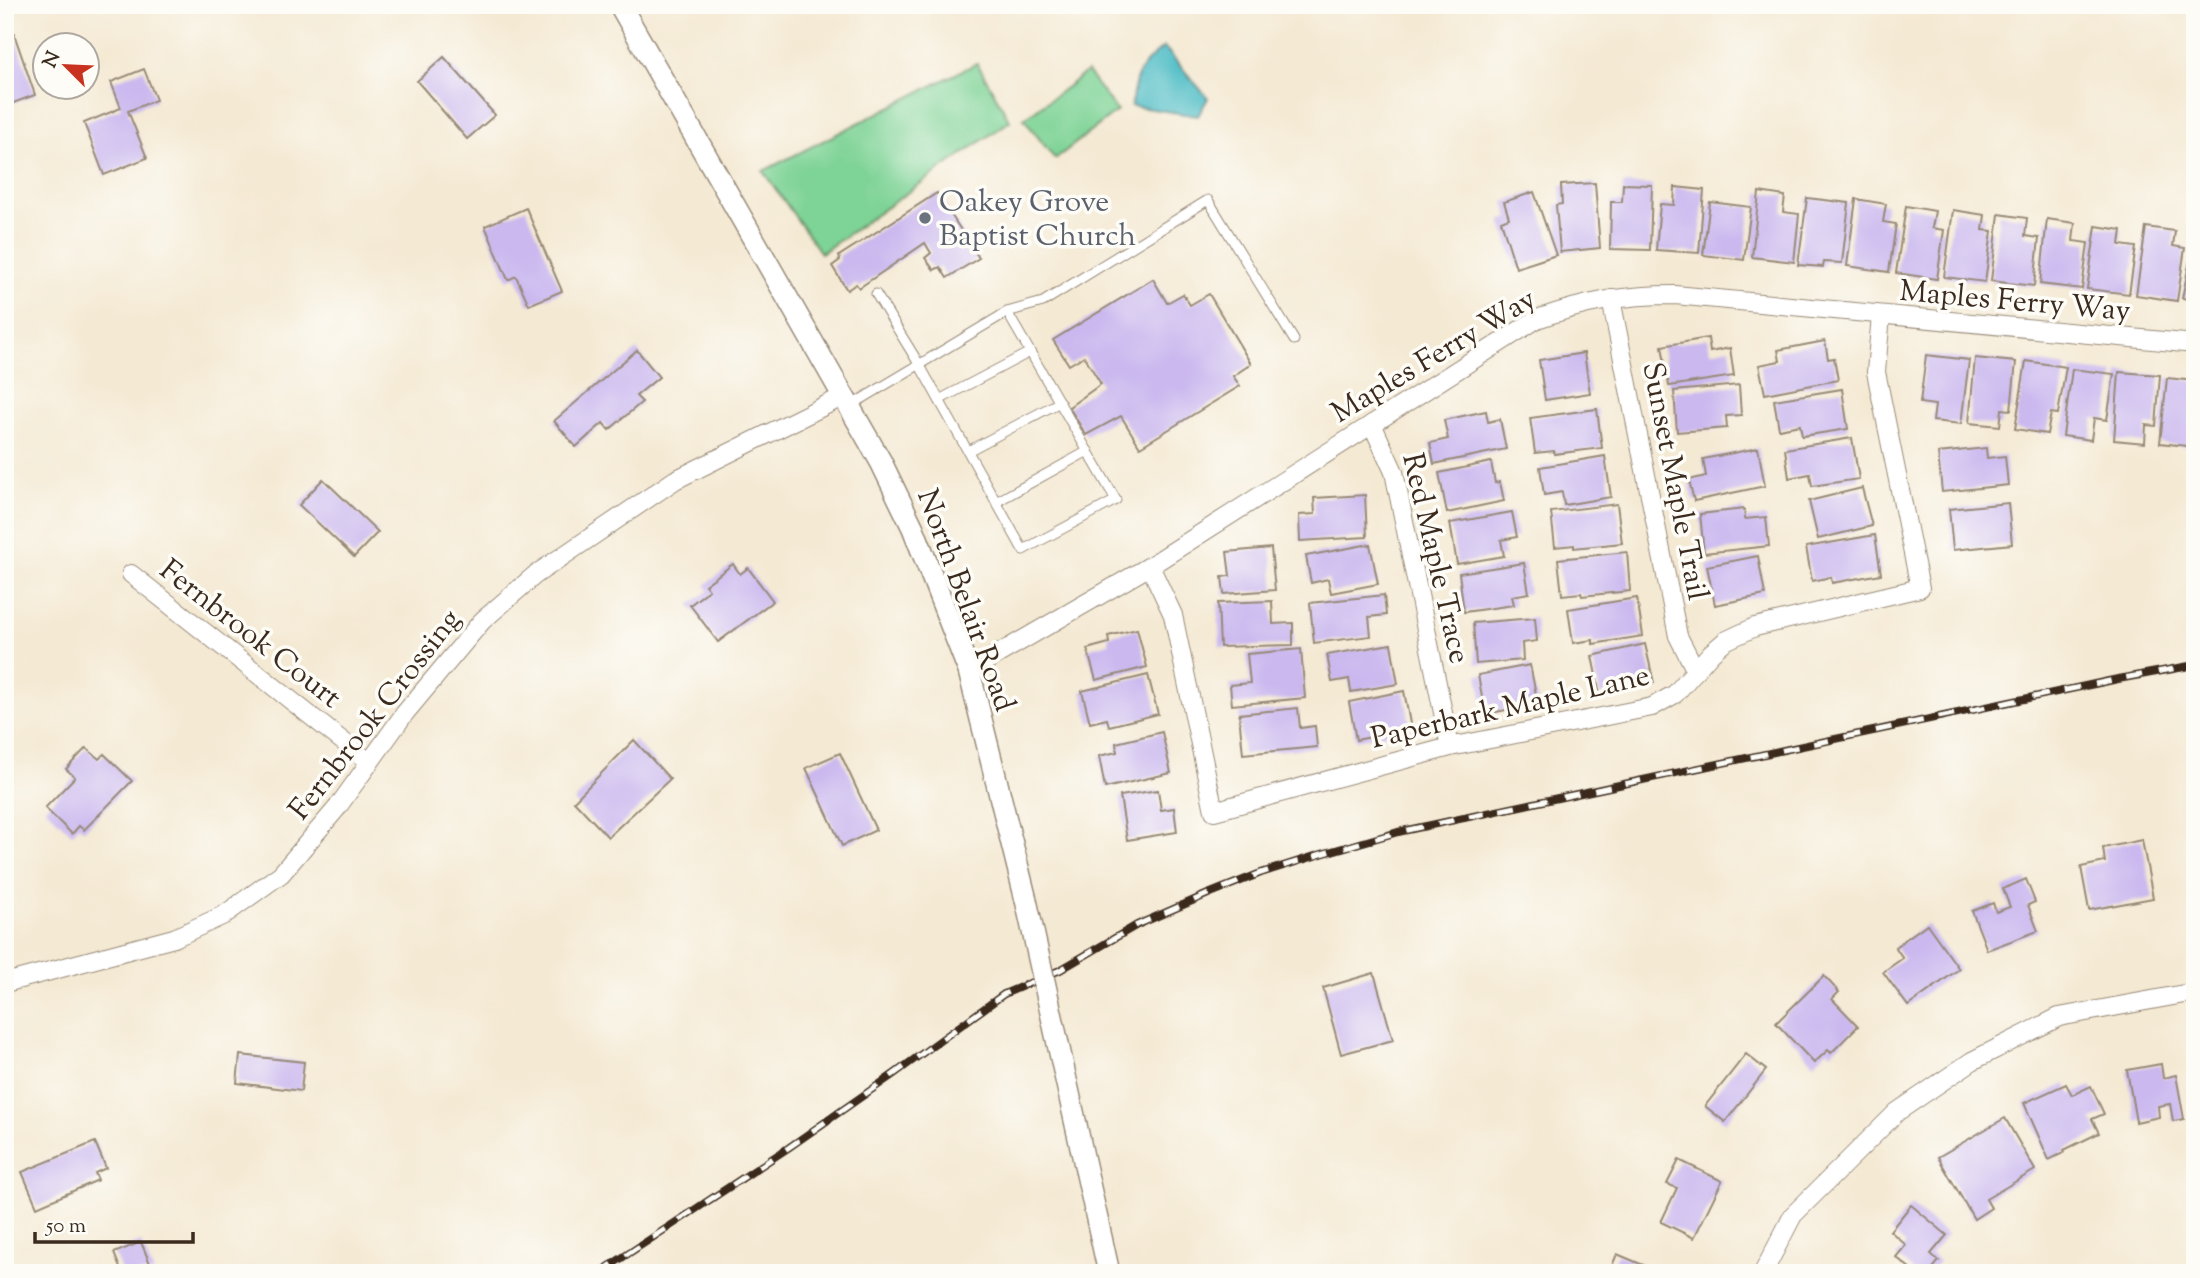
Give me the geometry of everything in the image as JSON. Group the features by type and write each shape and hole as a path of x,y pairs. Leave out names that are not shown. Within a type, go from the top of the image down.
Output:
{"street":[{"name":"North Belair Road","path":"620,5 881,462 913,528 969,671 1026,900 1110,1273"},
{"name":"Maples Ferry Way","path":"969,671 1150,566 1537,319 1570,308 1639,295 1675,295 2195,344"},
{"name":"Sunset Maple Trail","path":"1611,299 1678,636 1696,671"},
{"name":"Paperbark Maple Lane","path":"1150,566 1173,615 1214,811 1450,747 1652,707 1675,694 1725,641 1755,627 1920,588 1876,372 1881,316"},
{"name":"Fernbrook Crossing","path":"5,984 174,938 224,915 281,874 337,808 405,713 482,621 535,575 675,480 845,402"},
{"name":"Red Maple Trace","path":"1372,424 1394,472 1450,747"},
{"name":"Fernbrook Court","path":"131,574 369,762"},
{"path":"1763,1273 1793,1215 1897,1112 1972,1061 2059,1017 2195,992"}],"lane":[{"path":"845,402 919,364 1007,312 1043,302 1208,200 1294,340"},
{"path":"876,294 919,364 1023,550 1116,500 1007,312"},
{"path":"939,400 1030,352"},
{"path":"968,451 1060,402"},
{"path":"996,502 1088,451"}],"green space":[{"path":"977,63 1010,121 821,253 763,171"},
{"path":"1087,72 1117,111 1055,159 1024,119"}],"water":[{"path":"1164,47 1208,98 1198,116 1131,106 1134,86 1140,72"}],"building":[{"path":"11,25 32,86 32,96 5,106 5,27"},
{"path":"444,57 495,115 467,139 417,81"},
{"path":"144,69 156,100 128,111 147,158 104,175 84,123 121,108 111,82"},
{"path":"1595,183 1600,248 1560,252 1556,205 1562,204 1561,185"},
{"path":"1623,184 1652,185 1650,250 1610,249 1611,202 1622,202"},
{"path":"1675,187 1704,190 1699,253 1656,250 1660,204 1674,205"},
{"path":"1534,192 1556,255 1516,268 1501,221 1509,218 1504,202"},
{"path":"1759,192 1785,196 1783,212 1799,214 1794,262 1752,257"},
{"name":"Oakey Grove Baptist Church","path":"937,193 979,258 947,278 940,267 934,270 925,258 931,253 925,243 859,288 856,284 847,290 832,266 840,260 839,256"},
{"path":"1807,198 1849,203 1842,263 1824,262 1823,267 1798,265"},
{"path":"1856,199 1886,204 1883,222 1896,224 1889,272 1847,266"},
{"path":"1710,202 1751,207 1744,260 1703,255"},
{"path":"1906,206 1935,211 1932,228 1944,230 1937,279 1896,273"},
{"path":"526,208 562,291 529,305 516,276 508,280 485,226"},
{"path":"1953,210 1985,215 1983,230 1992,231 1985,282 1944,277"},
{"path":"1999,214 2027,218 2025,236 2039,238 2034,286 1991,281"},
{"path":"2047,219 2075,223 2073,241 2088,243 2082,289 2040,284"},
{"path":"2096,226 2122,230 2120,245 2136,247 2129,294 2087,289"},
{"path":"2146,227 2175,231 2173,246 2185,248 2177,301 2136,295"},
{"path":"2195,242 2195,300 2182,298"},
{"path":"1153,279 1167,303 1183,294 1190,305 1209,294 1251,364 1233,376 1240,386 1140,447 1121,416 1086,435 1069,407 1101,384 1084,356 1069,365 1053,340"},
{"path":"1708,338 1710,352 1730,348 1734,376 1669,386 1662,346"},
{"path":"1825,341 1828,359 1834,358 1838,380 1765,394 1759,365 1780,361 1778,350"},
{"path":"637,350 659,377 636,396 642,402 609,430 603,423 576,447 554,421"},
{"path":"1584,353 1590,393 1545,400 1539,360"},
{"path":"1926,355 1969,360 1961,424 1933,421 1935,405 1920,403"},
{"path":"1975,358 2016,362 2011,410 2002,409 2000,426 1969,423"},
{"path":"2026,361 2066,367 2058,414 2051,413 2047,434 2015,429"},
{"path":"2072,369 2114,374 2107,420 2094,418 2091,440 2063,436"},
{"path":"2119,372 2160,375 2156,426 2146,425 2145,443 2114,440"},
{"path":"2167,378 2195,381 2195,447 2160,443"},
{"path":"1739,385 1741,415 1726,416 1727,428 1677,432 1674,391"},
{"path":"1842,389 1848,429 1802,436 1800,425 1779,429 1774,400"},
{"path":"1597,409 1602,448 1554,454 1554,451 1535,453 1530,418"},
{"path":"1486,411 1488,422 1500,419 1506,449 1434,464 1430,443 1448,439 1444,420"},
{"path":"1852,438 1859,479 1812,486 1810,474 1789,478 1785,449"},
{"path":"1758,448 1765,486 1694,501 1689,480 1706,476 1703,459"},
{"path":"1986,448 1987,458 2005,456 2008,485 1942,492 1938,453"},
{"path":"1605,456 1611,497 1564,505 1562,492 1544,495 1540,467"},
{"path":"1491,462 1495,483 1500,482 1504,501 1447,513 1439,473"},
{"path":"323,479 378,532 354,557 299,505"},
{"path":"1862,488 1872,526 1818,539 1809,501"},
{"path":"1365,495 1367,537 1300,541 1299,515 1315,514 1314,498"},
{"path":"2008,503 2012,544 1953,550 1949,509"},
{"path":"1617,504 1622,543 1574,548 1574,545 1555,547 1551,512"},
{"path":"1744,509 1745,519 1766,517 1769,546 1704,553 1700,514"},
{"path":"1512,512 1517,537 1501,540 1504,556 1457,564 1450,523"},
{"path":"1875,535 1881,574 1832,583 1831,577 1812,581 1806,547"},
{"path":"1370,544 1378,584 1331,593 1328,579 1311,583 1306,556"},
{"path":"1271,548 1275,590 1224,594 1222,577 1230,576 1227,552"},
{"path":"1627,552 1630,591 1582,596 1581,593 1562,595 1558,559"},
{"path":"1758,556 1765,595 1715,605 1707,566"},
{"path":"1524,563 1529,593 1512,596 1514,605 1464,612 1459,573"},
{"path":"733,564 740,574 748,568 773,601 718,642 690,605 709,590 705,585"},
{"path":"1384,595 1386,615 1369,617 1371,636 1314,643 1310,603"},
{"path":"1637,598 1643,636 1593,644 1593,640 1573,643 1568,609"},
{"path":"1272,601 1273,624 1293,623 1293,645 1220,647 1218,603"},
{"path":"1535,618 1537,641 1522,643 1523,660 1476,664 1473,623"},
{"path":"1137,629 1147,667 1096,680 1087,649 1109,643 1108,636"},
{"path":"1391,644 1398,684 1351,692 1349,679 1332,682 1327,655"},
{"path":"1645,644 1654,683 1600,695 1592,656"},
{"path":"1301,649 1305,698 1232,705 1230,685 1250,683 1247,654"},
{"path":"1530,665 1538,704 1485,714 1478,675"},
{"path":"1148,675 1158,714 1109,726 1107,719 1090,723 1082,691"},
{"path":"1404,691 1411,729 1356,740 1349,702"},
{"path":"1298,708 1300,728 1315,726 1317,747 1243,754 1239,714"},
{"path":"1162,732 1171,773 1105,788 1099,756 1117,752 1116,743"},
{"path":"634,740 670,779 608,837 574,801"},
{"path":"86,748 99,759 104,754 132,781 84,830 79,826 72,834 45,808 75,777 66,769"},
{"path":"840,753 876,830 842,846 806,768"},
{"path":"1158,790 1161,810 1174,808 1177,832 1127,840 1120,796"},
{"path":"2142,840 2153,898 2089,910 2081,867 2105,862 2103,848"},
{"path":"2026,879 2035,902 2028,905 2038,931 1987,950 1972,911 1993,903 1996,912 2010,907 2003,889"},
{"path":"1927,924 1959,969 1908,1006 1883,972 1903,958 1895,947"},
{"path":"1374,973 1393,1040 1341,1054 1323,988"},
{"path":"1824,976 1839,992 1832,999 1858,1026 1831,1053 1828,1050 1814,1063 1776,1023"},
{"path":"1746,1054 1766,1070 1725,1122 1705,1106"},
{"path":"240,1055 304,1062 301,1091 237,1083"},
{"path":"2161,1064 2163,1078 2176,1075 2184,1119 2173,1121 2170,1104 2158,1106 2159,1117 2136,1122 2127,1070"},
{"path":"2066,1084 2072,1095 2091,1086 2104,1114 2092,1119 2099,1133 2049,1160 2024,1103"},
{"path":"2005,1118 2035,1170 1986,1199 1991,1208 1974,1219 1938,1157"},
{"path":"95,1142 106,1168 95,1173 98,1180 37,1207 22,1172"},
{"path":"1679,1160 1722,1181 1694,1238 1661,1222 1677,1188 1667,1184"},
{"path":"1911,1205 1947,1235 1931,1254 1939,1261 1929,1273 1916,1273 1896,1257 1906,1245 1890,1231"},
{"path":"141,1242 154,1273 122,1273 114,1253"},
{"path":"1617,1254 1662,1273 1609,1273"}],"railway":[{"path":"599,1273 788,1148 1004,994 1060,970 1137,925 1261,873 1398,832 2195,665"}],"place":[{"name":"Oakey Grove Baptist Church","path":"925,218"}]}
